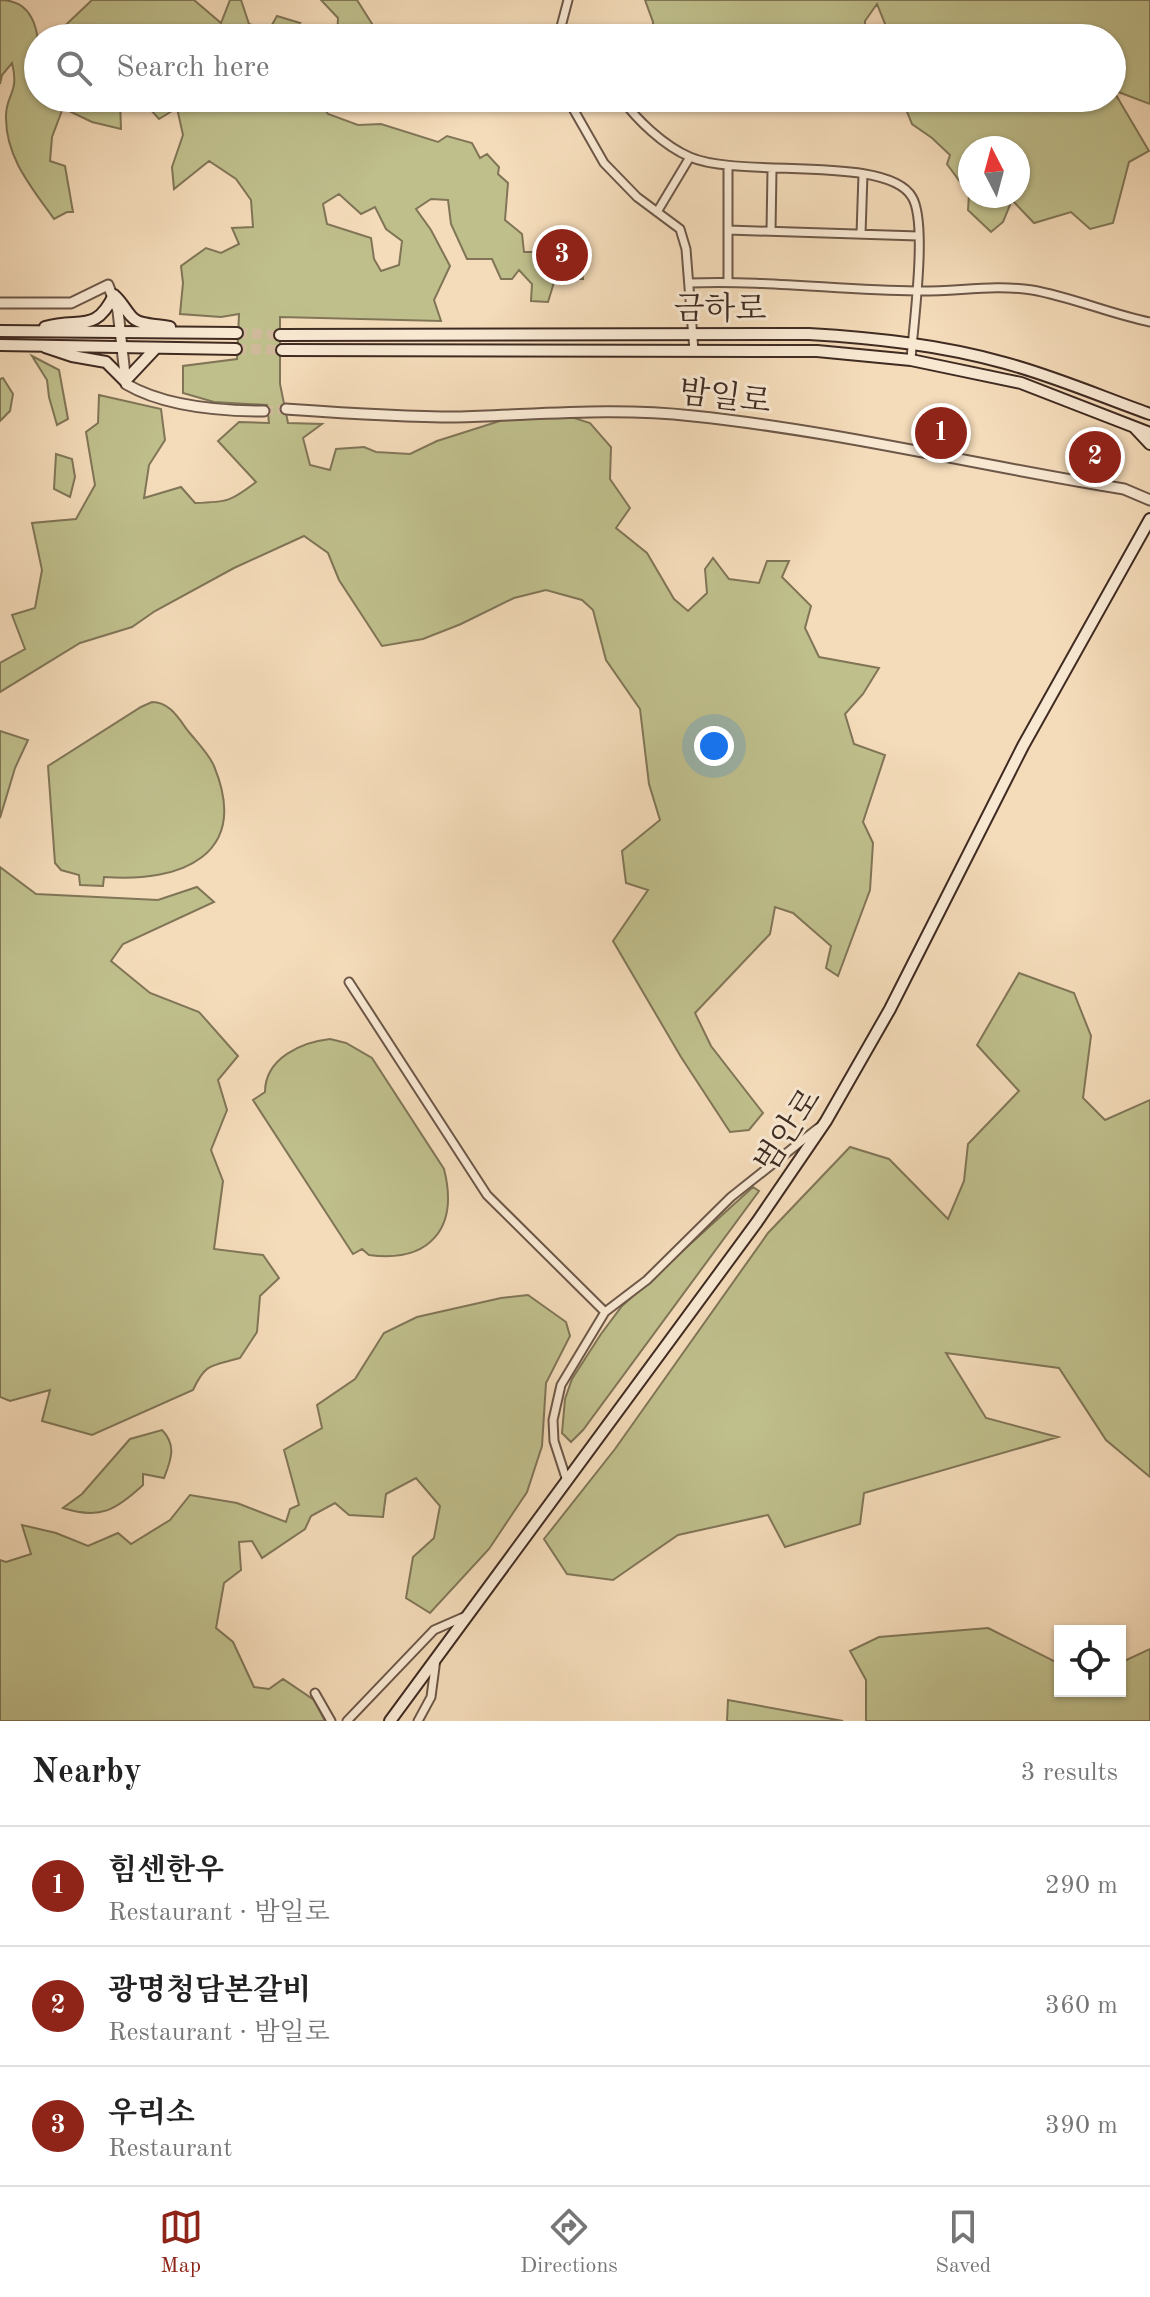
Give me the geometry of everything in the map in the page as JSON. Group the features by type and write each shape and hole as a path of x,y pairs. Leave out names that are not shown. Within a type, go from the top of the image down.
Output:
{"main road":[{"path":"32,331 61,323 96,321 106,313 114,295 138,321 195,333"},
{"path":"0,331 237,333"},
{"name":"금하로","path":"280,335 809,334 912,344 1007,363 1150,414"},
{"path":"36,344 72,356 106,362 125,381 156,348"},
{"path":"0,345 236,349"},
{"name":"금하로","path":"282,350 817,351 911,360 1021,383 1150,433"},
{"path":"1131,424 1150,444"},
{"name":"범안로","path":"390,1721 757,1222 826,1121 890,1009 1023,746 1150,519"}],"street":[{"path":"562,24 568,0"},
{"path":"575,112 604,163 637,197 680,229 686,249 694,351"},
{"path":"632,112 671,146 690,157 728,167 863,174 895,181 905,189 913,198 917,212 918,236 911,360"},
{"path":"657,212 690,157"},
{"path":"728,167 728,282"},
{"path":"771,231 772,170"},
{"path":"861,234 863,174"},
{"path":"728,230 918,236"},
{"path":"689,283 917,291 1005,287 1150,322"},
{"path":"0,303 71,303 108,285 114,295 125,381 147,393 215,411 264,411"},
{"name":"밤일로","path":"286,409 395,416 457,417 588,410 692,416 904,449 1124,489 1150,500"},
{"path":"349,982 487,1195 605,1312"},
{"path":"567,1481 554,1441 553,1420 561,1385 605,1312 647,1280 731,1197 826,1121"},
{"path":"347,1721 434,1630 466,1616"},
{"path":"418,1721 431,1697 437,1655"},
{"path":"315,1693 331,1721"}],"green space":[{"path":"0,0 16,3 27,11 34,22 24,24 24,112 61,112 52,137 50,161 65,166 73,212 54,219 22,172 7,133 6,110 14,81 12,63 2,75 0,84"},
{"path":"92,0 194,0 221,23 230,0 241,0 249,24 67,24"},
{"path":"321,0 357,0 372,24 338,24 338,18"},
{"path":"645,0 1150,0 1150,104 1126,95 1126,24 885,24 877,4 865,24 653,24"},
{"path":"277,16 299,24 272,24"},
{"path":"71,112 120,112 121,129 92,122"},
{"path":"153,112 170,112 159,119"},
{"path":"178,112 327,112 358,125 381,124 438,142 447,136 472,143 480,158 487,154 499,167 498,174 508,183 505,220 522,234 524,252 537,252 558,275 570,270 582,270 583,279 555,279 548,302 531,301 532,284 519,270 512,279 501,279 492,259 467,259 451,224 448,200 431,199 416,209 450,266 434,300 441,321 280,317 280,384 288,423 322,424 303,438 310,465 330,470 336,449 364,447 376,452 410,454 437,441 506,419 568,416 590,423 611,447 610,479 630,508 616,528 647,553 674,599 688,611 707,593 705,569 713,558 729,579 759,583 767,561 789,561 782,577 811,606 805,628 819,657 879,668 863,694 845,714 854,744 885,755 863,822 873,843 870,890 838,976 826,968 831,946 793,913 775,907 770,934 695,1013 711,1046 763,1113 749,1130 730,1132 681,1057 613,941 648,890 626,883 622,851 660,820 649,784 640,709 606,660 593,610 582,600 546,590 514,598 423,639 382,646 339,580 328,553 304,536 234,568 132,627 80,643 0,692 0,663 25,649 12,615 35,608 42,570 32,523 76,519 95,485 86,432 98,423 99,395 161,409 165,440 149,465 144,498 181,487 195,503 222,501 256,482 218,441 239,422 269,423 267,405 214,402 183,393 183,366 237,359 239,314 221,317 180,314 181,266 206,248 221,253 239,244 232,228 253,227 251,200 236,179 209,161 174,189 172,167 183,135","holes":["339,194 361,214 375,207 386,229 402,241 399,265 381,271 374,259 371,238 327,224 323,204"]},
{"path":"907,112 1126,112 1149,151 1129,162 1113,223 1090,229 1071,212 1034,223 1020,208 1030,208 1030,136 958,136 958,179 947,164 950,155 912,124"},
{"path":"1009,208 1003,222 991,232 968,210"},
{"path":"32,356 59,370 68,419 57,425 47,380"},
{"path":"3,378 13,394 10,411 0,421 0,379"},
{"path":"56,454 72,459 75,477 70,497 54,489"},
{"path":"152,702 164,705 173,712 214,766 223,797 223,822 215,842 201,858 182,868 132,878 104,877 103,886 80,885 79,875 61,870 55,863 48,766"},
{"path":"0,731 28,740 15,768 0,818"},
{"path":"0,867 36,894 158,900 197,887 214,902 123,944 111,961 150,993 199,1012 238,1056 218,1080 227,1110 211,1150 223,1181 214,1249 263,1255 279,1278 260,1296 257,1332 240,1358 206,1370 193,1390 92,1435 42,1421 50,1390 10,1401 0,1397"},
{"path":"1019,973 1074,993 1091,1036 1083,1098 1105,1120 1150,1100 1150,1477 1106,1440 1059,1368 946,1353 986,1418 1058,1437 864,1493 860,1524 785,1547 768,1515 678,1535 613,1580 567,1574 544,1539 615,1449 768,1233 850,1147 889,1159 948,1219 964,1181 968,1144 1019,1091 977,1045"},
{"path":"330,1039 346,1043 372,1058 444,1169 448,1190 443,1224 435,1237 409,1253 369,1255 362,1249 353,1254 253,1100 265,1092 271,1070 278,1061 297,1048"},
{"path":"753,1187 759,1191 583,1430 571,1442 562,1433 565,1399 572,1379 601,1334 622,1306"},
{"path":"528,1295 566,1322 570,1336 546,1383 542,1446 527,1492 489,1549 430,1613 406,1598 413,1557 434,1538 440,1506 416,1478 386,1494 383,1517 349,1515 335,1503 311,1516 305,1529 262,1558 252,1541 239,1542 241,1570 224,1583 216,1628 233,1642 254,1687 269,1689 283,1679 314,1700 325,1721 0,1721 0,1560 6,1562 31,1554 22,1525 56,1533 88,1546 118,1533 131,1544 170,1520 190,1495 237,1503 286,1522 290,1509 299,1505 284,1450 322,1428 317,1405 355,1379 384,1333 417,1317"},
{"path":"162,1430 171,1447 164,1478 143,1474 143,1485 116,1506 97,1513 63,1508 82,1494 130,1439"},
{"path":"988,1628 1054,1661 1054,1697 1126,1697 1126,1660 1150,1649 1150,1721 866,1721 866,1680 850,1651 879,1637"},
{"path":"728,1700 843,1721 727,1721"}],"tunnel":[{"path":"237,333 280,335"},
{"path":"236,349 282,350"},
{"path":"264,411 286,409"}],"place":[{"name":"우리소","path":"562,255"},
{"name":"힘센한우","path":"941,433"},
{"name":"광명청담본갈비","path":"1095,457"}]}
